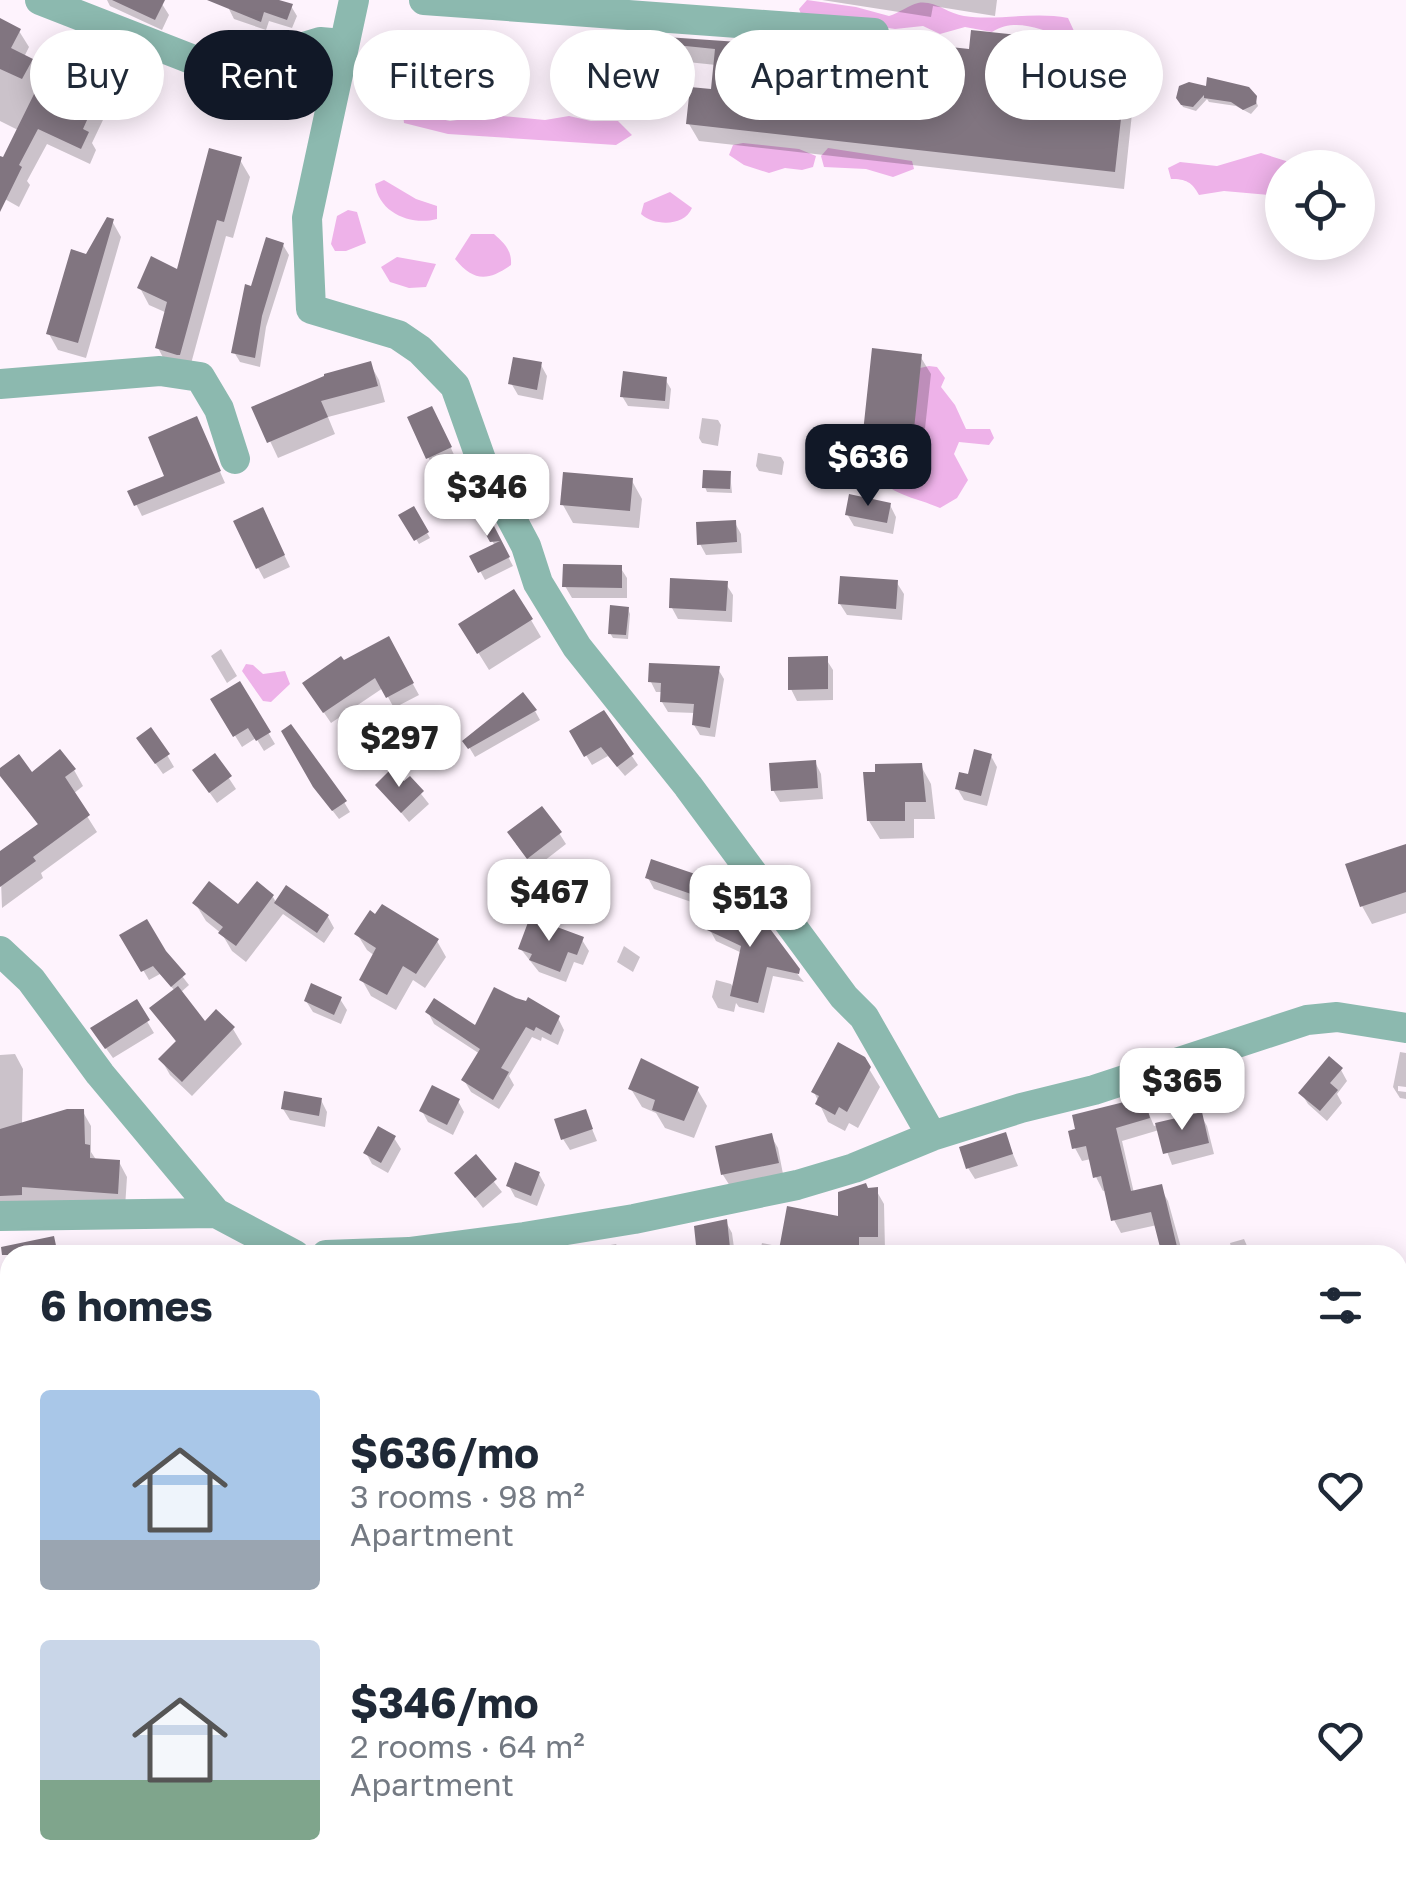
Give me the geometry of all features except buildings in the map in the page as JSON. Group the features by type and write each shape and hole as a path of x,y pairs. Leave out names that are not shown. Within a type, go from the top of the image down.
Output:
{"street":[{"path":"40,0 204,64 254,62 320,42 343,44"},
{"path":"354,0 307,218 312,310 398,335 420,350 455,386 483,465 526,546 538,582 578,647 688,786 844,997 864,1017 932,1136"},
{"path":"424,0 833,30"},
{"path":"0,384 160,372 200,376 219,409 235,460"},
{"path":"0,951 31,980 100,1074 216,1213 275,1245"},
{"path":"457,1245 634,1219 796,1185 854,1168 932,1136 1094,1090 1307,1020 1336,1017 1406,1028"},
{"path":"0,1216 216,1213"}],"shaded area":[{"path":"807,0 889,16 924,3 964,16 1068,18 1074,30 1019,25 985,31 965,27 932,30 923,26 895,29 801,14 799,9"},
{"path":"530,119 618,121 632,135 616,145 448,134 404,120"},
{"path":"733,145 799,149 816,156 813,167 769,173 729,155"},
{"path":"828,148 912,161 914,169 893,177 866,169 824,167 821,156"},
{"path":"1265,154 1265,195 1224,191 1199,195 1188,182 1171,179 1168,168 1180,162 1217,166"},
{"path":"384,180 437,206 437,219 417,221 390,210 375,184"},
{"path":"670,192 692,208 682,219 661,222 641,214 644,203"},
{"path":"348,210 357,212 366,243 335,251 331,244 337,216"},
{"path":"471,234 494,234 509,251 511,265 488,276 469,272 455,259"},
{"path":"397,257 436,264 426,287 409,288 390,282 381,267"},
{"path":"937,367 945,378 941,387 966,429 990,429 994,438 989,445 959,442 954,454 968,480 957,498 940,508 887,485 894,455 910,457 920,368"},
{"path":"246,664 263,674 285,671 290,684 271,702 263,701 242,671"}]}
